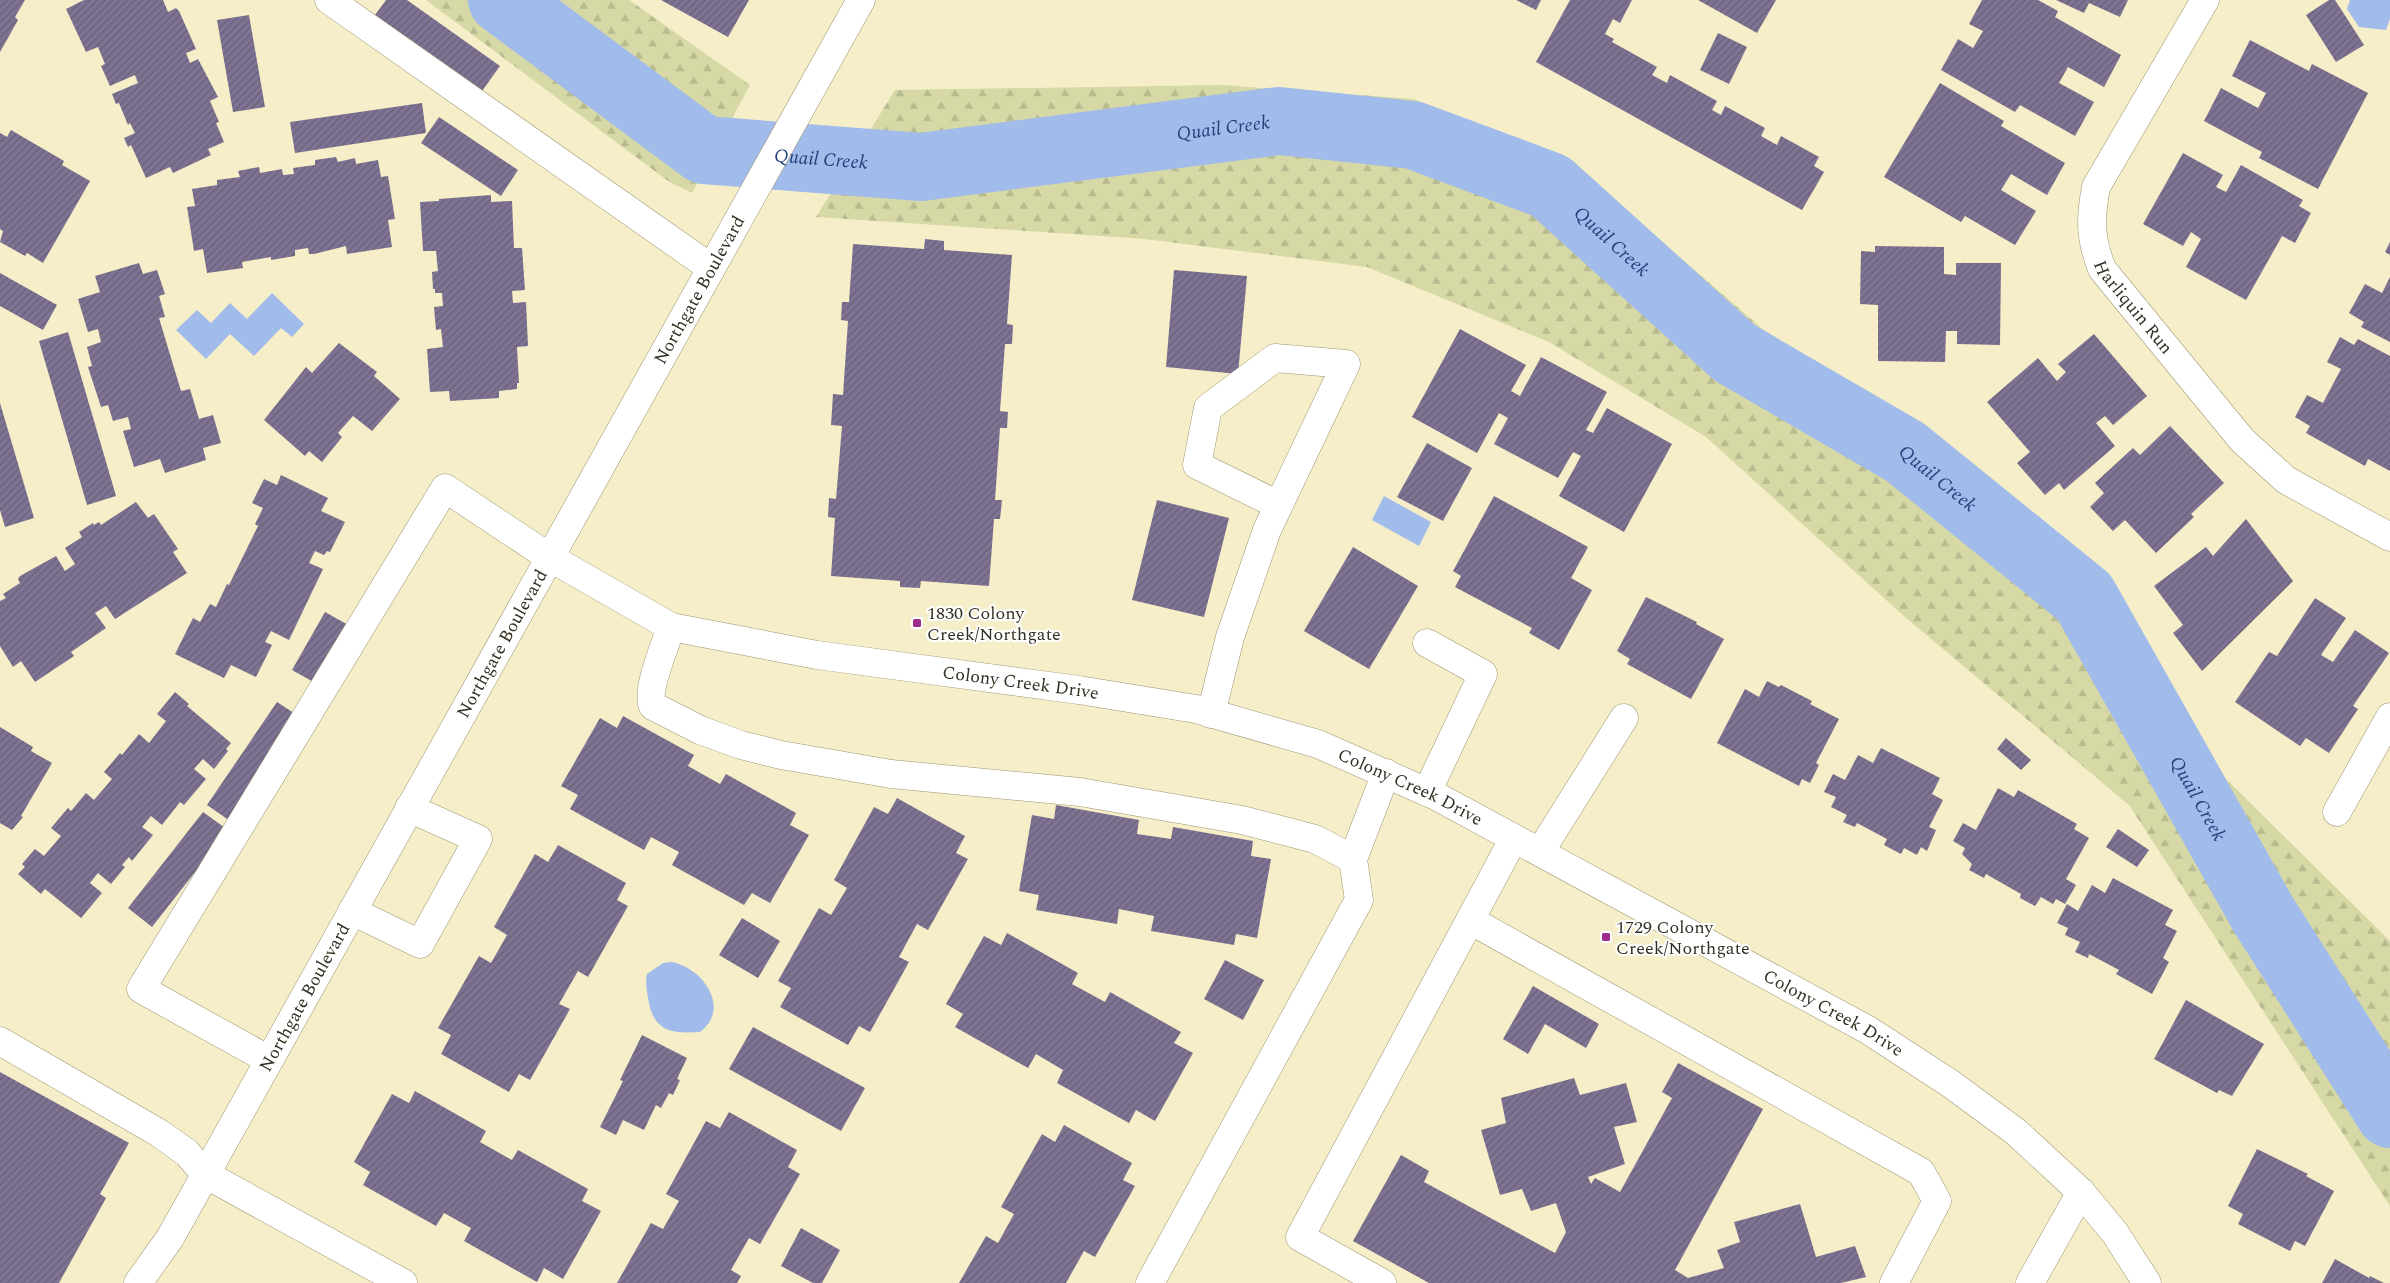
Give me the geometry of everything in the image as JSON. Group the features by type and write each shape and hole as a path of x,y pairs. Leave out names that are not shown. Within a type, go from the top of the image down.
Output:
{"street":[{"path":"329,0 602,194 711,268"},
{"name":"Northgate Boulevard","path":"138,1283 160,1254 861,0"},
{"name":"Harliquin Run","path":"2205,0 2096,187 2092,210 2093,246 2102,269 2242,440 2286,480 2390,537"},
{"path":"1211,714 1230,636 1267,530 1346,364 1275,358 1208,408 1197,465 1278,505"},
{"name":"Colony Creek Drive","path":"269,1060 141,988 445,488 549,557 671,626 817,655 1078,690 1196,709 1318,744 1427,792 1868,1030 1951,1084 2016,1132 2081,1192 2116,1233 2147,1283"},
{"path":"671,626 652,686 650,696 653,706 700,730 741,745 790,757 891,774 1080,792 1242,820 1315,839 1353,859"},
{"path":"1427,644 1483,674 1427,792"},
{"path":"2338,812 2390,717"},
{"path":"1540,852 1624,718"},
{"path":"1150,1283 1359,900 1353,859 1386,773"},
{"path":"352,911 420,944 478,839 409,808"},
{"path":"1382,1283 1300,1237 1514,838"},
{"path":"1470,920 1921,1172 1937,1201 1894,1283"},
{"path":"0,1040 159,1134 187,1153 205,1174 403,1283"},
{"path":"2030,1283 2081,1192"}],"green space":[{"path":"426,0 629,0 750,85 692,193 668,181"},
{"path":"1222,85 1414,99 1601,189 1765,331 2069,551 2215,768 2390,941 2390,1206 2129,805 1905,617 1706,437 1549,342 1367,267 1145,239 816,217 895,90"}],"water":[{"path":"2350,0 2390,0 2390,19 2386,30 2359,27 2347,9"},
{"path":"272,293 304,324 292,337 281,328 254,356 230,334 206,359 176,330 197,310 211,323 230,303 247,319"},
{"path":"1384,496 1431,522 1419,546 1372,520"},
{"path":"671,962 682,965 693,972 709,990 713,1001 713,1012 709,1022 700,1032 680,1032 665,1028 654,1018 650,1009 646,986 647,974 663,963"}],"building":[{"path":"0,0 25,0 15,17 18,20 0,52"},
{"path":"84,0 163,0 168,12 176,8 179,11 196,49 186,53 190,63 198,59 218,97 210,101 219,122 216,123 224,142 208,149 211,155 173,173 170,167 146,178 131,145 128,147 124,138 135,133 130,123 128,125 119,103 116,104 112,94 138,83 135,75 110,86 101,66 105,64 98,47 86,52 66,9"},
{"path":"386,0 407,0 500,66 482,91 375,15"},
{"path":"661,0 749,0 728,37"},
{"path":"1516,0 1541,0 1536,10"},
{"path":"1570,0 1632,0 1620,23 1613,19 1605,34 1614,39 1612,42 1657,67 1652,75 1667,83 1670,75 1717,101 1712,110 1721,115 1725,106 1765,128 1761,136 1777,145 1781,136 1819,157 1814,166 1824,172 1802,210 1536,62"},
{"path":"1698,0 1776,0 1757,33"},
{"path":"1982,0 2038,0 2058,11 2055,17 2121,55 2104,87 2068,67 2059,83 2094,102 2075,136 2020,105 2015,112 1941,70 1958,39 1973,48 1983,31 1969,24"},
{"path":"2056,0 2128,0 2120,17 2089,3 2084,13"},
{"path":"2329,0 2335,0 2364,45 2336,62 2306,15"},
{"path":"249,15 265,107 233,112 217,20"},
{"path":"1718,33 1747,47 1729,84 1700,70"},
{"path":"2250,40 2309,71 2312,64 2368,93 2318,189 2259,158 2262,152 2204,121 2221,88 2258,108 2266,93 2232,76"},
{"path":"1940,83 2004,121 2001,126 2065,163 2047,195 2011,174 2001,190 2036,211 2015,245 1965,216 1961,222 1884,177"},
{"path":"422,103 426,133 295,153 290,122"},
{"path":"439,117 518,170 501,196 421,143"},
{"path":"11,130 64,161 62,165 90,181 43,263 27,253 25,256 0,242 3,231 0,229 0,133 7,137"},
{"path":"2183,153 2223,175 2216,187 2226,192 2241,165 2303,200 2299,206 2311,213 2295,243 2282,236 2246,300 2186,267 2201,239 2191,232 2183,246 2143,224"},
{"path":"336,157 338,162 355,158 356,164 378,160 381,177 388,176 395,219 388,220 392,247 347,254 346,246 314,254 309,254 308,248 295,250 295,256 271,260 271,257 242,262 243,268 207,273 203,249 194,251 187,207 195,206 192,189 217,185 217,180 240,177 238,171 259,167 260,173 282,169 283,175 294,174 293,168 315,165 315,160"},
{"path":"491,195 491,202 512,201 514,248 522,248 525,290 512,291 513,303 526,302 528,346 517,347 519,383 517,383 517,389 499,391 499,398 450,401 449,391 430,392 427,349 443,347 441,329 436,330 434,307 443,306 442,293 435,293 435,289 433,289 432,272 438,271 436,251 423,251 420,202"},
{"path":"925,239 944,241 944,250 1012,255 1007,324 1013,325 1012,344 1005,344 1000,411 1008,412 1007,428 1000,428 995,500 1002,500 1000,519 994,519 989,586 921,581 920,588 900,587 900,581 831,576 835,518 828,517 829,498 836,499 842,426 831,425 833,394 843,395 848,321 841,320 842,302 849,302 853,244 924,249"},
{"path":"2390,242 2390,255 2385,252"},
{"path":"1875,246 1944,247 1944,274 1956,275 1956,263 2001,263 2000,345 1957,344 1957,331 1946,331 1945,362 1878,361 1878,305 1860,304 1861,251 1875,252"},
{"path":"139,263 143,274 157,270 165,294 159,296 165,317 159,318 181,391 190,389 199,419 213,415 221,443 203,448 206,460 165,473 160,459 134,467 123,431 131,429 128,417 113,421 108,405 101,407 88,367 92,366 87,347 101,342 98,329 88,332 78,299 100,292 95,276"},
{"path":"1174,270 1247,276 1238,374 1166,367"},
{"path":"0,273 57,305 43,330 0,306"},
{"path":"2390,277 2390,342 2361,327 2364,322 2349,313 2365,284 2382,293"},
{"path":"1460,329 1526,365 1511,391 1520,396 1541,357 1607,392 1586,430 1593,433 1607,408 1672,444 1624,532 1559,496 1581,456 1573,452 1558,478 1494,444 1508,418 1499,413 1477,453 1412,417"},
{"path":"68,332 116,496 87,505 39,341"},
{"path":"2094,334 2147,396 2113,425 2105,416 2096,423 2115,446 2064,490 2059,483 2045,495 2017,463 2030,452 1987,402 2038,358 2057,381 2066,372 2058,364"},
{"path":"2340,337 2354,345 2358,339 2390,356 2390,471 2368,459 2365,466 2306,433 2310,426 2295,417 2307,395 2323,403 2341,369 2327,362"},
{"path":"339,343 377,372 374,376 400,399 372,431 353,416 338,433 342,437 322,462 309,451 305,456 264,420 306,367 312,373"},
{"path":"0,403 34,518 5,527 0,510"},
{"path":"2170,426 2224,483 2191,514 2194,517 2156,553 2125,520 2113,531 2090,507 2104,493 2095,483 2133,448 2140,455"},
{"path":"1427,443 1472,468 1443,521 1397,497"},
{"path":"281,475 328,498 321,511 345,522 330,552 327,551 324,555 315,551 309,563 323,569 289,640 271,631 265,642 272,645 256,677 231,665 224,678 175,654 193,618 200,622 210,604 216,607 227,584 229,585 258,526 255,524 263,508 252,503 264,479 277,485"},
{"path":"1494,496 1588,547 1571,578 1592,590 1559,650 1529,633 1532,628 1455,587 1461,576 1453,571"},
{"path":"1157,500 1229,518 1204,617 1132,600"},
{"path":"136,502 148,518 154,514 178,549 173,552 187,573 115,619 106,606 95,613 106,628 71,652 74,656 35,682 21,661 13,667 0,646 0,601 6,598 3,594 20,583 18,579 20,576 56,556 65,571 75,564 65,548 82,537 79,532 93,523 94,525 99,522 101,525"},
{"path":"2246,519 2293,581 2202,671 2173,633 2183,625 2154,586 2206,547 2213,556"},
{"path":"1353,547 1418,586 1369,669 1304,631"},
{"path":"1646,597 1697,622 1696,624 1724,639 1691,699 1627,664 1630,659 1617,651"},
{"path":"2315,598 2346,618 2321,655 2333,662 2355,630 2389,653 2353,706 2358,709 2329,753 2306,738 2300,746 2235,702 2269,652 2277,656"},
{"path":"325,612 350,626 317,684 292,670"},
{"path":"1767,681 1779,687 1781,685 1812,701 1810,704 1839,719 1816,763 1819,765 1810,783 1802,779 1799,786 1717,743 1745,689 1759,697"},
{"path":"175,692 189,704 187,706 231,743 226,749 228,751 214,769 203,759 194,769 206,779 184,805 180,802 162,825 151,816 142,827 153,835 132,861 129,857 122,865 125,867 111,884 98,873 90,883 102,893 81,918 45,889 41,894 18,874 25,867 22,864 35,849 44,856 61,836 51,828 68,808 71,811 86,793 94,800 112,779 104,772 120,753 122,755 139,734 149,743 166,721 157,714"},
{"path":"277,702 303,719 233,823 207,805"},
{"path":"623,716 694,755 688,766 720,784 726,774 796,813 790,825 809,835 770,903 752,893 744,905 672,865 679,852 651,837 644,850 570,809 578,795 561,786 600,718 617,728"},
{"path":"0,727 33,747 31,751 52,763 21,816 23,817 12,830 0,823"},
{"path":"2006,738 2031,760 2021,770 1997,749"},
{"path":"1881,748 1940,778 1932,794 1943,800 1929,827 1936,830 1927,851 1921,847 1917,855 1904,848 1901,854 1884,845 1887,839 1857,823 1855,827 1843,822 1847,815 1831,807 1836,797 1824,792 1833,774 1845,780 1858,755 1873,763"},
{"path":"1998,788 2014,797 2018,790 2077,824 2074,829 2089,838 2066,879 2076,885 2065,904 2056,899 2053,904 2041,897 2035,906 2020,898 2021,894 1986,874 1984,878 1969,870 1972,864 1962,854 1965,848 1953,841 1963,823 1976,830"},
{"path":"897,798 965,836 956,853 968,859 928,930 917,924 899,957 909,962 870,1032 859,1026 848,1045 780,1007 791,988 778,981 819,908 831,915 847,888 834,880 874,807 888,814"},
{"path":"1056,805 1139,820 1137,834 1171,839 1173,827 1253,841 1251,856 1271,859 1257,938 1236,934 1234,945 1151,931 1154,916 1119,909 1117,924 1036,910 1039,895 1019,891 1032,815 1054,819"},
{"path":"203,812 228,830 152,927 128,908"},
{"path":"2118,829 2149,850 2137,867 2106,847"},
{"path":"558,845 626,883 617,900 628,906 588,977 578,971 559,1004 570,1009 530,1080 519,1074 509,1092 441,1054 451,1035 438,1028 479,956 491,963 507,935 494,927 535,854 548,862"},
{"path":"2113,878 2173,910 2165,925 2177,931 2163,958 2169,962 2152,994 2116,974 2119,970 2089,954 2088,958 2075,952 2080,942 2065,935 2068,928 2057,923 2067,904 2078,911 2092,885 2105,893"},
{"path":"742,918 780,941 758,978 719,955"},
{"path":"1007,933 1078,973 1072,984 1105,1002 1110,992 1181,1032 1174,1043 1193,1053 1155,1121 1136,1110 1129,1123 1057,1083 1063,1070 1036,1054 1028,1068 955,1027 963,1014 946,1004 984,936 1001,945"},
{"path":"1225,960 1264,980 1243,1020 1204,999"},
{"path":"1533,986 1599,1024 1586,1048 1545,1024 1528,1054 1503,1039"},
{"path":"2186,1000 2264,1044 2232,1096 2219,1090 2217,1093 2154,1059"},
{"path":"753,1027 865,1088 841,1131 729,1069"},
{"path":"642,1035 687,1058 677,1079 680,1080 673,1095 669,1093 661,1108 656,1105 644,1130 623,1120 616,1135 600,1127 623,1081 620,1080"},
{"path":"1678,1063 1763,1109 1675,1270 1688,1278 1724,1268 1717,1250 1740,1242 1734,1222 1800,1204 1816,1257 1855,1246 1866,1277 1841,1283 1429,1283 1353,1241 1401,1155 1429,1171 1424,1182 1555,1253 1566,1232 1556,1203 1531,1211 1522,1189 1500,1195 1481,1130 1506,1123 1501,1098 1574,1078 1580,1095 1626,1083 1637,1122 1614,1127 1625,1164 1588,1177 1591,1184 1595,1178 1620,1192 1672,1098 1662,1092"},
{"path":"0,1072 129,1143 100,1194 106,1198 59,1283 0,1283"},
{"path":"415,1091 486,1131 480,1142 512,1160 518,1150 588,1189 582,1201 601,1211 563,1279 544,1268 537,1282 464,1241 471,1228 444,1213 436,1226 363,1185 370,1172 354,1162 392,1094 409,1103"},
{"path":"729,1112 797,1150 788,1167 800,1174 760,1244 749,1238 731,1270 741,1276 737,1283 617,1283 651,1223 663,1229 679,1201 666,1194 706,1121 720,1128"},
{"path":"1064,1125 1132,1163 1123,1180 1135,1186 1095,1257 1084,1251 1066,1283 959,1283 986,1236 998,1243 1014,1214 1001,1207 1042,1134 1055,1142"},
{"path":"2257,1149 2308,1174 2306,1176 2334,1191 2305,1246 2295,1241 2290,1251 2238,1224 2243,1214 2228,1206"},
{"path":"801,1228 840,1250 822,1283 813,1283 781,1266"},
{"path":"2335,1259 2369,1278 2370,1276 2384,1283 2322,1283"}],"waterway":[{"name":"Quail Creek","path":"502,0 704,150 921,167 1279,121 1413,135 1550,186 1735,353 1905,452 2084,597 2263,914 2390,1114"}],"place":[{"name":"1830 Colony Creek/Northgate","path":"917,623"},
{"name":"1729 Colony Creek/Northgate","path":"1606,937"}]}
